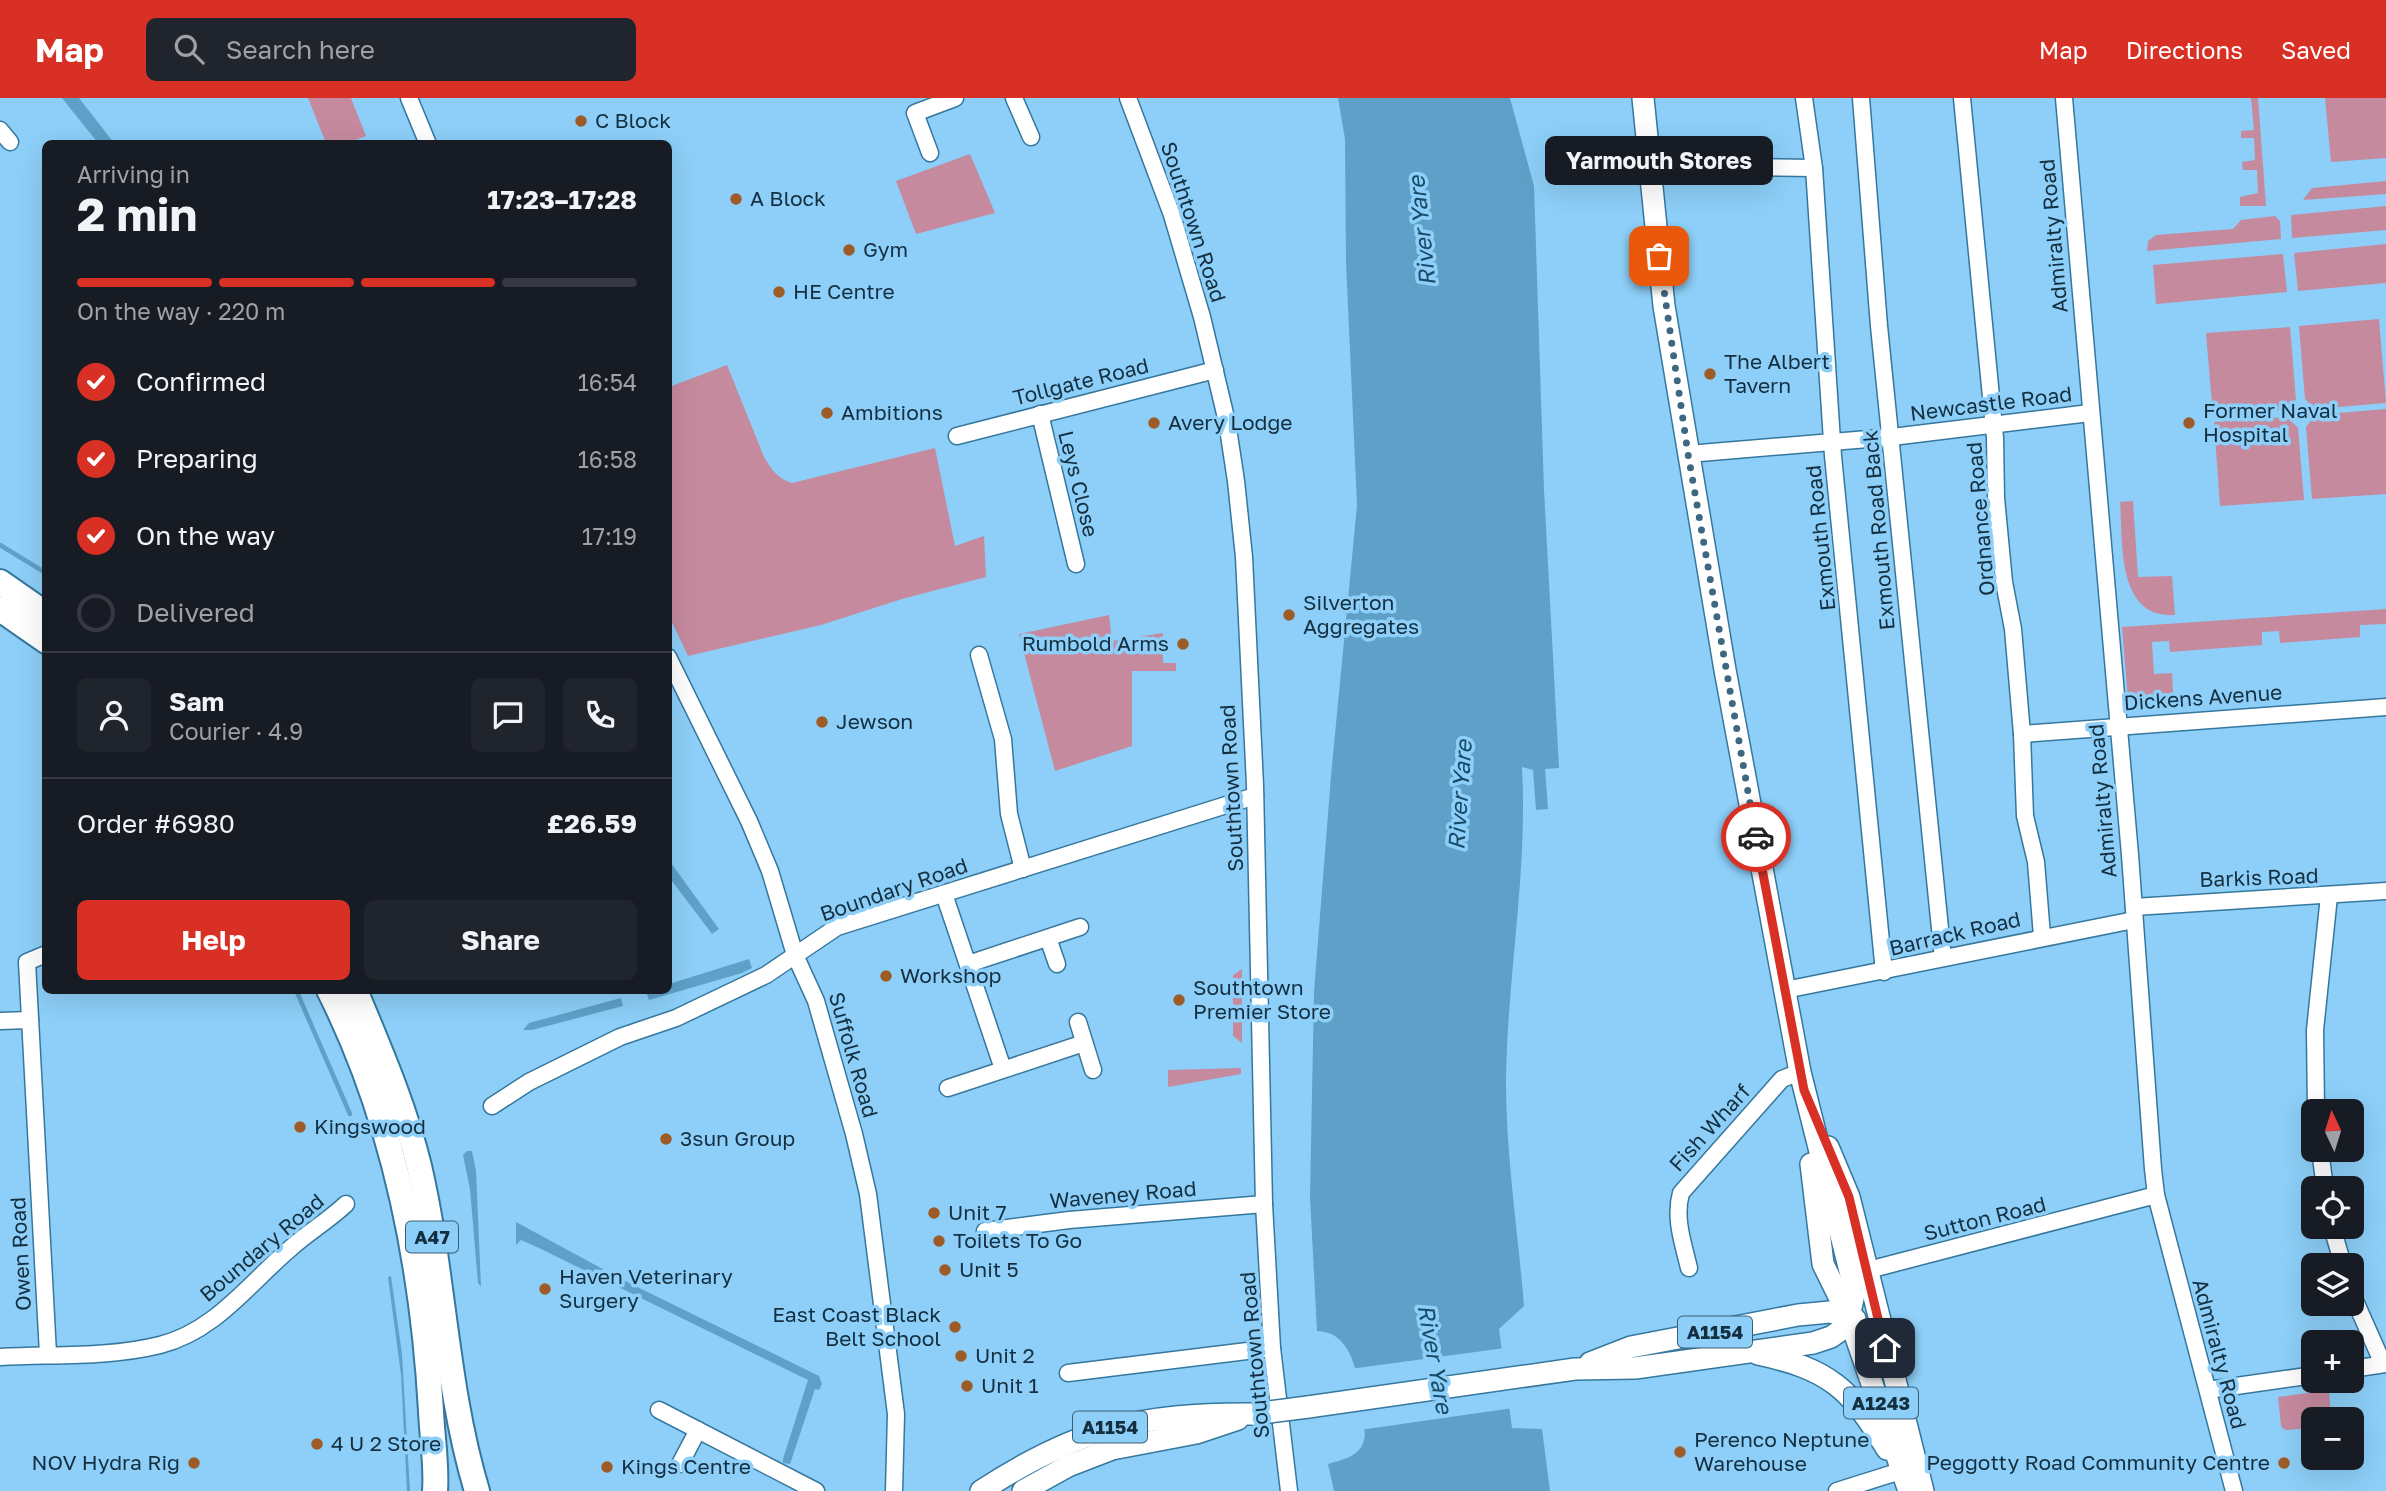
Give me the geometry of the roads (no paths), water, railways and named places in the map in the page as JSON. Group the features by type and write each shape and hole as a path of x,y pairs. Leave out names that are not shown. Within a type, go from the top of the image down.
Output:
{"highway":[{"path":"0,582 42,611"},
{"path":"0,609 42,638"},
{"name":"A47","path":"331,994 343,1018 376,1108 402,1198 429,1374 435,1491"},
{"name":"A47","path":"357,994 391,1075 419,1165 458,1417 477,1491"}],"main road":[{"name":"A1243","path":"1643,98 1664,306 1688,454 1802,1081 1835,1223 1849,1317 1856,1343 1909,1468 1923,1491"},
{"name":"A1243","path":"1802,1081 1816,1228 1823,1264 1844,1280 1885,1348 1909,1468 1909,1491"},
{"name":"A1154","path":"1798,1315 1818,1305 1844,1280"},
{"name":"A1154","path":"981,1491 1047,1451 1106,1427 1191,1413 1253,1414 1575,1369 1635,1368 1812,1343 1831,1337 1849,1317 1830,1312 1798,1315 1631,1347 1575,1369"},
{"name":"A1243","path":"1849,1317 1873,1329 1885,1348"},
{"name":"A1154","path":"1746,1351 1776,1358 1828,1378 1863,1410 1909,1468"},
{"name":"A1154","path":"1023,1491 1068,1466 1112,1449 1196,1433 1253,1414"}],"street":[{"path":"409,98 426,140"},
{"path":"930,153 915,113 955,98"},
{"path":"1014,98 1031,137"},
{"name":"Southtown Road","path":"1128,98 1172,215 1215,370 1236,481 1244,557 1255,796 1264,1205 1272,1348 1289,1491"},
{"name":"Exmouth Road","path":"1804,98 1814,168 1832,441 1884,972"},
{"name":"Exmouth Road Back","path":"1861,98 1943,958"},
{"name":"Ordnance Road","path":"1962,98 1994,423 1996,498 2004,582 2013,629 2022,734 2025,816 2036,862 2042,936"},
{"name":"Admiralty Road","path":"2064,98 2156,1195 2234,1491"},
{"path":"1648,156 1726,154 1735,166 1814,168"},
{"name":"Tollgate Road","path":"957,436 1215,370"},
{"name":"Newcastle Road","path":"1688,454 1892,436 2090,413"},
{"name":"Leys Close","path":"1040,414 1076,564"},
{"path":"979,655 1003,739 1009,814 1023,869"},
{"name":"Suffolk Road","path":"672,665 749,821 770,872 795,955 816,1000 868,1194 896,1414 894,1491"},
{"name":"Dickens Avenue","path":"2022,734 2386,707"},
{"name":"Boundary Road","path":"492,1106 529,1082 620,1037 676,1018 766,975 837,927 1255,796"},
{"name":"Barkis Road","path":"2134,913 2386,891"},
{"path":"944,894 1003,1069"},
{"path":"2316,1099 2315,1030 2329,896"},
{"name":"Barrack Road","path":"1785,990 1884,972 2134,913"},
{"path":"968,964 1080,927"},
{"path":"1048,938 1057,964"},
{"name":"Owen Road","path":"42,955 27,961 48,1354"},
{"path":"0,1021 30,1020"},
{"path":"1078,1022 1093,1070"},
{"path":"948,1088 1084,1043"},
{"name":"Fish Wharf","path":"1689,1268 1679,1227 1677,1207 1681,1193 1782,1079 1802,1081"},
{"name":"Sutton Road","path":"1844,1280 2156,1195"},
{"name":"Boundary Road","path":"0,1357 48,1354 81,1356 119,1352 162,1345 185,1335 226,1310 292,1246 346,1204"},
{"name":"Waveney Road","path":"985,1231 1069,1220 1264,1205"},
{"path":"2362,1316 2384,1364 2364,1367"},
{"path":"1071,1373 1272,1348"},
{"path":"2208,1390 2301,1377"},
{"path":"660,1410 816,1491"},
{"path":"680,1464 698,1430"},
{"path":"1837,1491 1909,1468"}],"water":[{"path":"62,98 79,98 112,140 96,140"},
{"name":"River Yare","path":"1338,98 1510,98 1534,186 1544,490 1559,768 1545,769 1548,809 1536,810 1533,770 1522,767 1522,846 1506,1082 1510,1166 1524,1306 1499,1329 1512,1428 1542,1429 1550,1491 1334,1491 1328,1464 1348,1458 1357,1452 1365,1434 1356,1371 1350,1355 1343,1343 1332,1334 1317,1331 1310,1197 1314,992 1357,505 1346,262 1345,139"},
{"path":"672,864 719,929 712,934 672,881"},
{"path":"749,959 752,968 672,993 672,983"},
{"path":"647,994 670,994 649,1000"},
{"path":"621,998 623,1006 532,1030 523,1030 529,1023"},
{"path":"472,1151 476,1171 481,1287 478,1283 470,1189 463,1155"},
{"path":"516,1222 623,1280 819,1376 822,1384 819,1390 815,1389 790,1464 783,1463 783,1459 808,1380 539,1248 521,1240 516,1245"},
{"path":"391,1276 402,1354 410,1491 407,1491 401,1375 388,1277"}],"waterway":[{"path":"0,545 42,571"},
{"path":"298,994 350,1114"}],"place":[{"name":"C Block","path":"581,121"},
{"name":"A Block","path":"736,199"},
{"name":"Gym","path":"849,250"},
{"name":"Yarmouth Stores","path":"1659,256"},
{"name":"HE Centre","path":"779,292"},
{"name":"The Albert Tavern","path":"1710,374"},
{"name":"Ambitions","path":"827,413"},
{"name":"Avery Lodge","path":"1154,423"},
{"name":"Former Naval Hospital","path":"2189,423"},
{"name":"Silverton Aggregates","path":"1289,615"},
{"name":"Rumbold Arms","path":"1183,644"},
{"name":"Jewson","path":"822,722"},
{"name":"Workshop","path":"886,976"},
{"name":"Southtown Premier Store","path":"1179,1000"},
{"name":"Kingswood","path":"300,1127"},
{"name":"3sun Group","path":"666,1139"},
{"name":"Unit 7","path":"934,1213"},
{"name":"Toilets To Go","path":"939,1241"},
{"name":"Unit 5","path":"945,1270"},
{"name":"Haven Veterinary Surgery","path":"545,1289"},
{"name":"East Coast Black Belt School","path":"955,1327"},
{"name":"Unit 2","path":"961,1356"},
{"name":"Unit 1","path":"967,1386"},
{"name":"4 U 2 Store","path":"317,1444"},
{"name":"Perenco Neptune Warehouse","path":"1680,1452"},
{"name":"NOV Hydra Rig","path":"194,1463"},
{"name":"Peggotty Road Community Centre","path":"2284,1463"},
{"name":"Kings Centre","path":"607,1467"}]}
